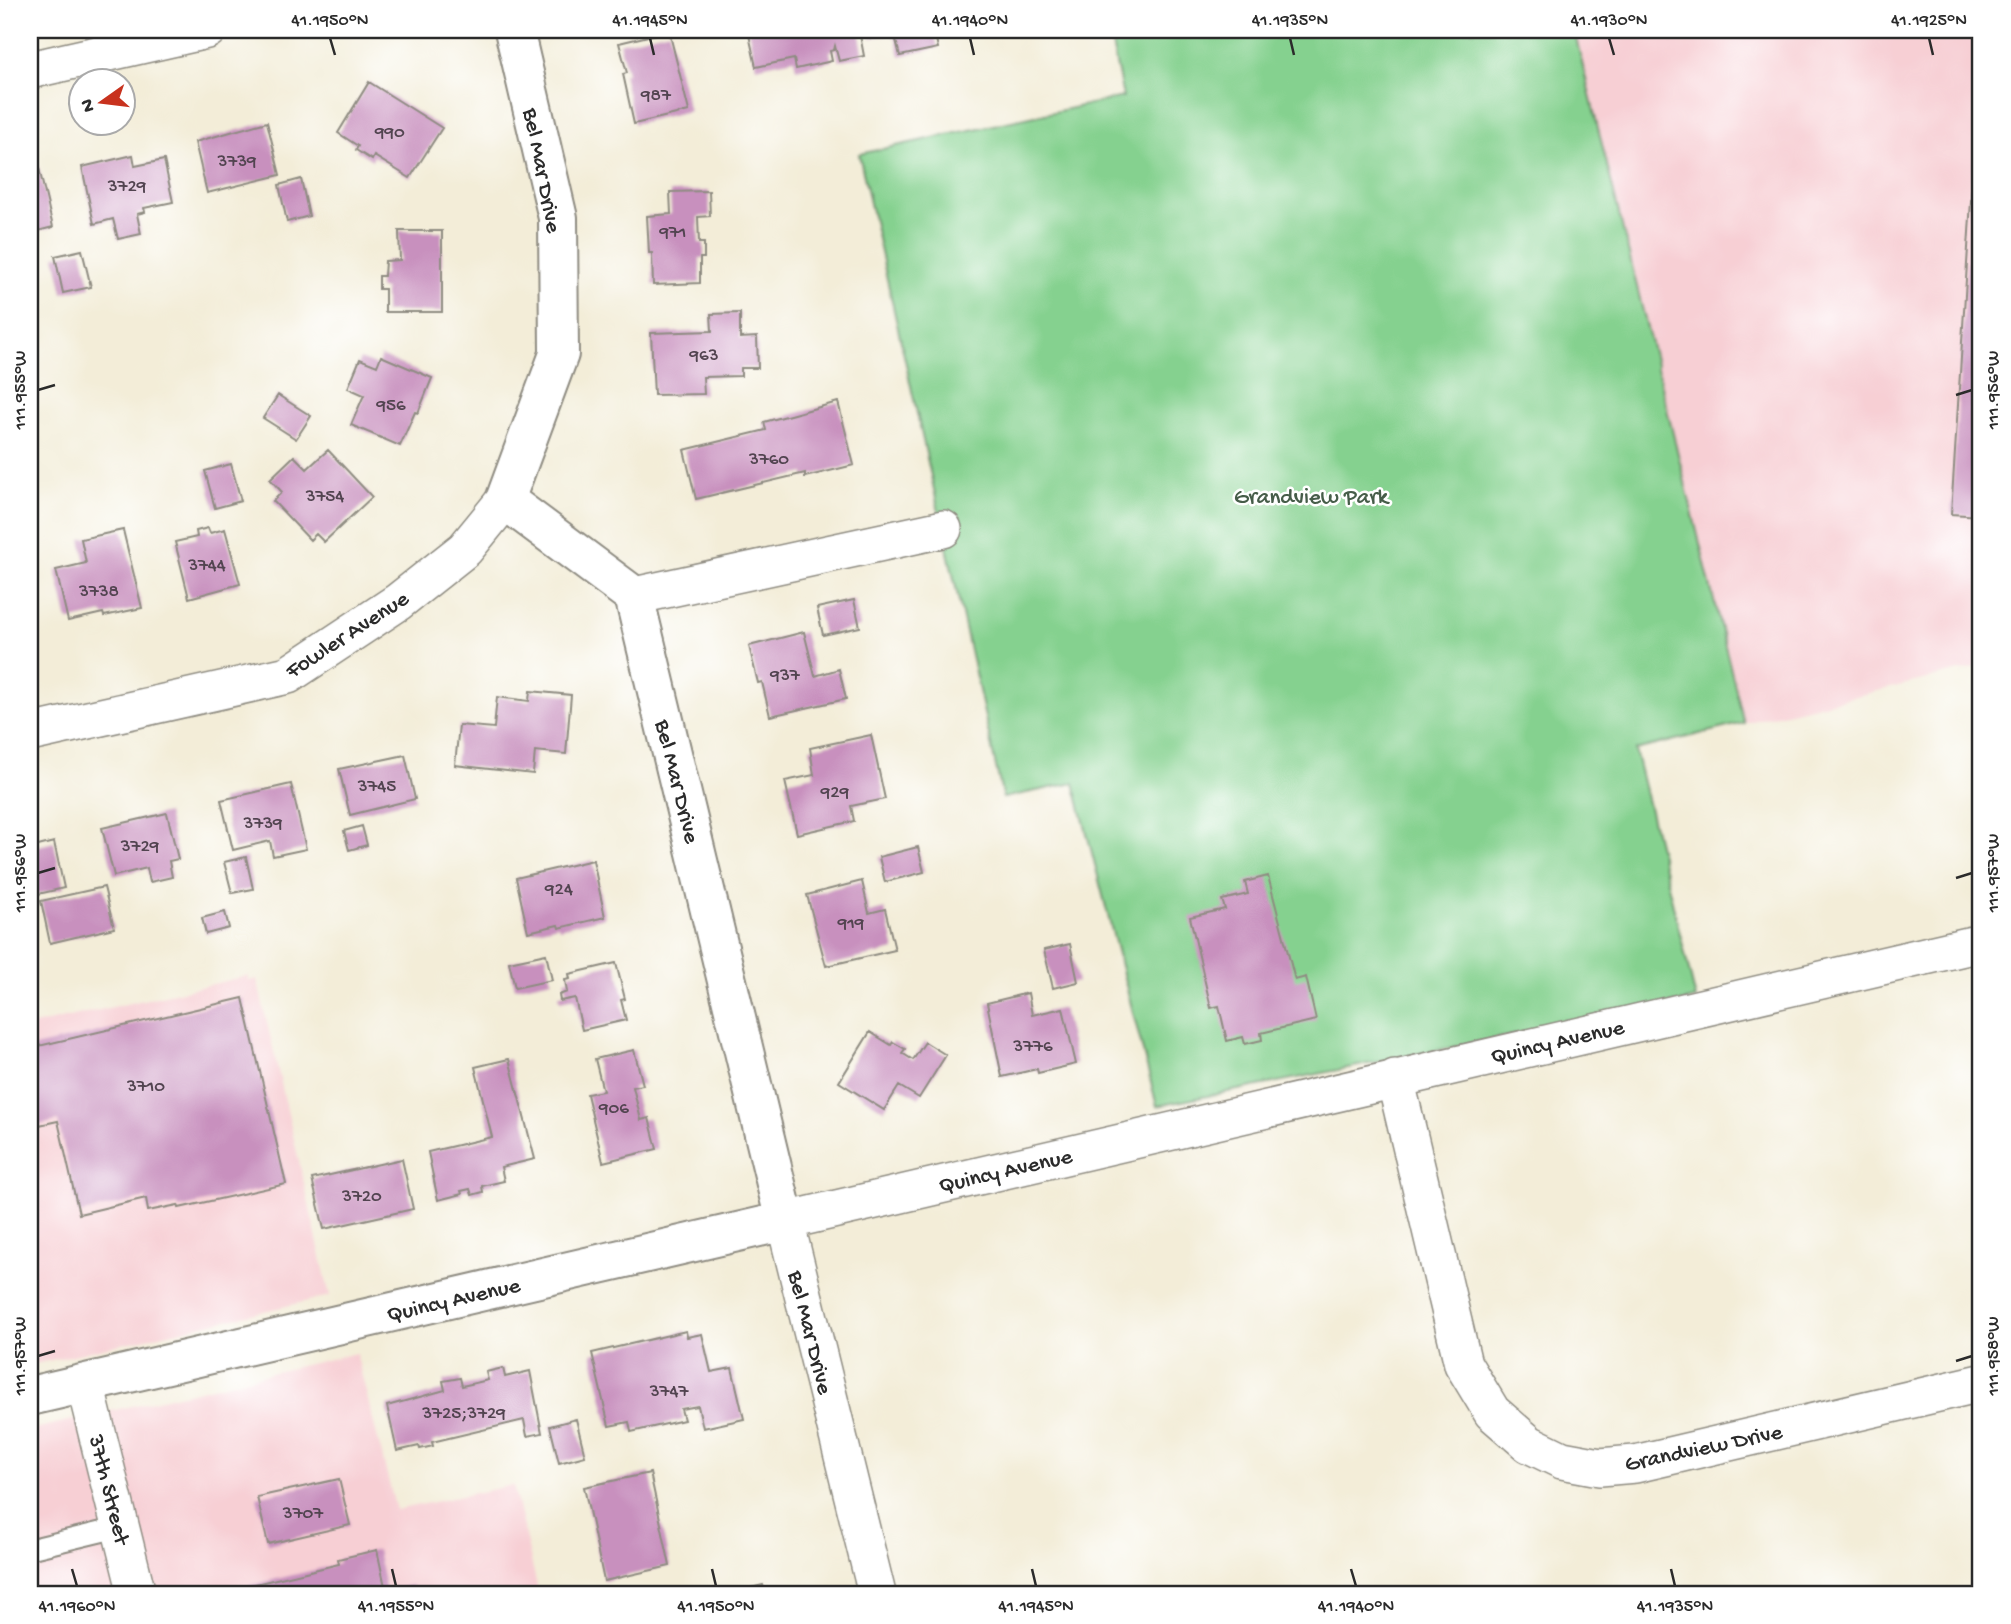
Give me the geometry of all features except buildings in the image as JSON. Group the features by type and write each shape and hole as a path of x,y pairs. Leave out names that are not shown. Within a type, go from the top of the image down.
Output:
{"street":[{"path":"30,70 207,30"},
{"name":"Bel Mar Drive","path":"505,500 559,354 558,218 514,30"},
{"path":"505,500 634,596 943,529"},
{"name":"Fowler Avenue","path":"30,733 288,676 398,602 465,549 505,500"},
{"name":"Bel Mar Drive","path":"634,596 877,1594"},
{"name":"Quincy Avenue","path":"30,1396 1981,943"},
{"name":"Grandview Drive","path":"1395,1078 1464,1364 1492,1412 1529,1444 1562,1460 1600,1467 1635,1464 1981,1383"},
{"name":"37th Street","path":"85,1384 137,1594"}],"lane":[{"path":"30,1549 121,1527"}],"shaded area":[{"path":"1574,30 1981,30 1981,666 1744,723"},
{"path":"248,976 249,981 257,979 330,1296 30,1365 30,1026"},
{"path":"356,1353 396,1510 513,1485 539,1594 30,1594 30,1430"}],"green space":[{"name":"Grandview Park","path":"1109,30 1574,30 1744,723 1635,750 1696,999 1157,1106 1074,783 1003,798 859,154 1123,97"}]}
